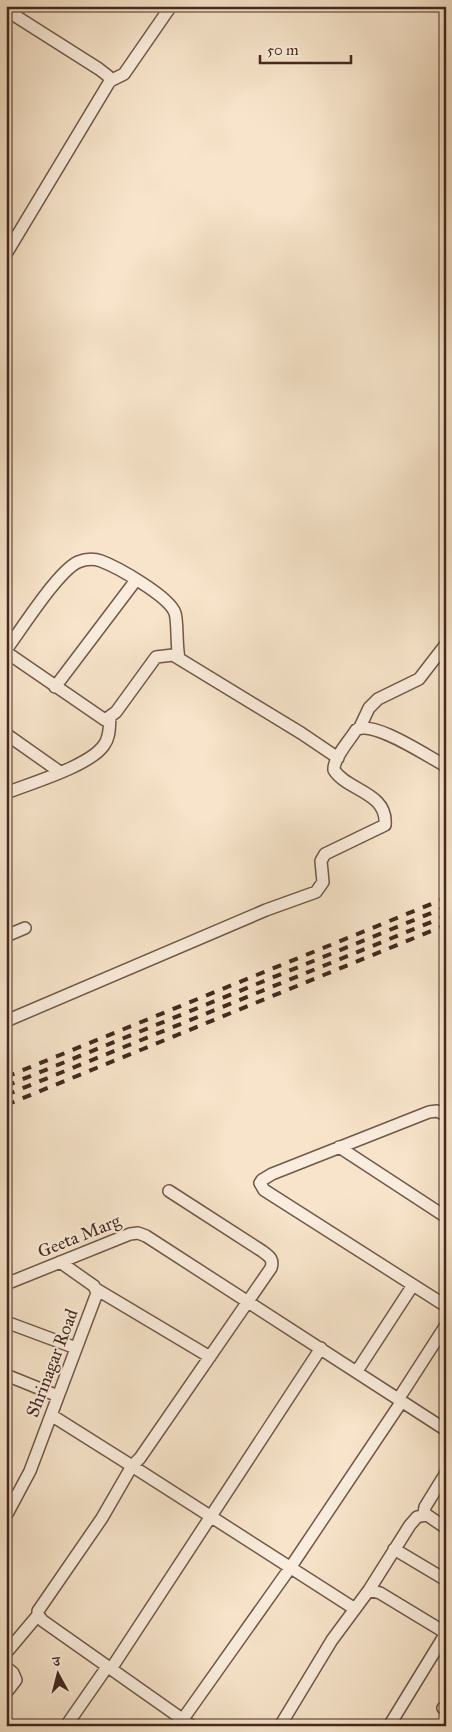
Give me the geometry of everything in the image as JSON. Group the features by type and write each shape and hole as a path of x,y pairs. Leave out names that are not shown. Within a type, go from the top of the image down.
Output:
{"street":[{"path":"6,254 110,81 124,74 171,6"},
{"path":"6,10 99,69 108,76 110,81"},
{"path":"110,719 101,720 6,651 59,579 78,562 89,559 100,560 136,580 172,609 176,624 175,637 178,658"},
{"path":"55,687 136,580"},
{"path":"6,1021 266,910 316,892 323,882 321,861 324,854 385,825 384,813 373,797 336,773 334,766 338,758 360,727 369,708 378,699 409,686 419,678 446,644"},
{"path":"6,793 90,759 104,746 108,738 110,719 156,656 167,654 178,658 301,733 338,758"},
{"path":"360,727 372,728 386,733 446,766"},
{"path":"6,734 60,772"},
{"path":"6,936 25,928"},
{"path":"446,1115 437,1111 429,1112 272,1174 262,1180 262,1187 446,1306"},
{"path":"339,1148 446,1217"},
{"path":"6,1653 38,1615 38,1611 102,1518 132,1466 140,1458 273,1263 270,1256 169,1191"},
{"name":"Geeta Marg","path":"6,1284 138,1232 248,1301"},
{"path":"60,1262 96,1289 210,1357"},
{"path":"357,1371 413,1285"},
{"name":"Shrinagar Road","path":"6,1516 30,1470 92,1308 96,1289"},
{"path":"248,1301 446,1430"},
{"path":"6,1322 76,1348"},
{"path":"38,1615 184,1724 290,1568 400,1400 446,1325"},
{"path":"66,1726 109,1668 321,1348"},
{"path":"6,1375 58,1396"},
{"path":"51,1415 132,1466 209,1518 355,1609"},
{"path":"426,1515 425,1507 446,1473"},
{"path":"280,1726 332,1640 369,1590 394,1549 417,1517 426,1515 446,1528"},
{"path":"394,1549 446,1580"},
{"path":"369,1590 380,1593 446,1633 390,1726"},
{"path":"6,1667 13,1673 16,1680 6,1694"}],"railway":[{"path":"6,1077 446,898"},
{"path":"6,1086 446,907"},
{"path":"6,1095 446,916"},
{"path":"6,1105 446,925"}]}
